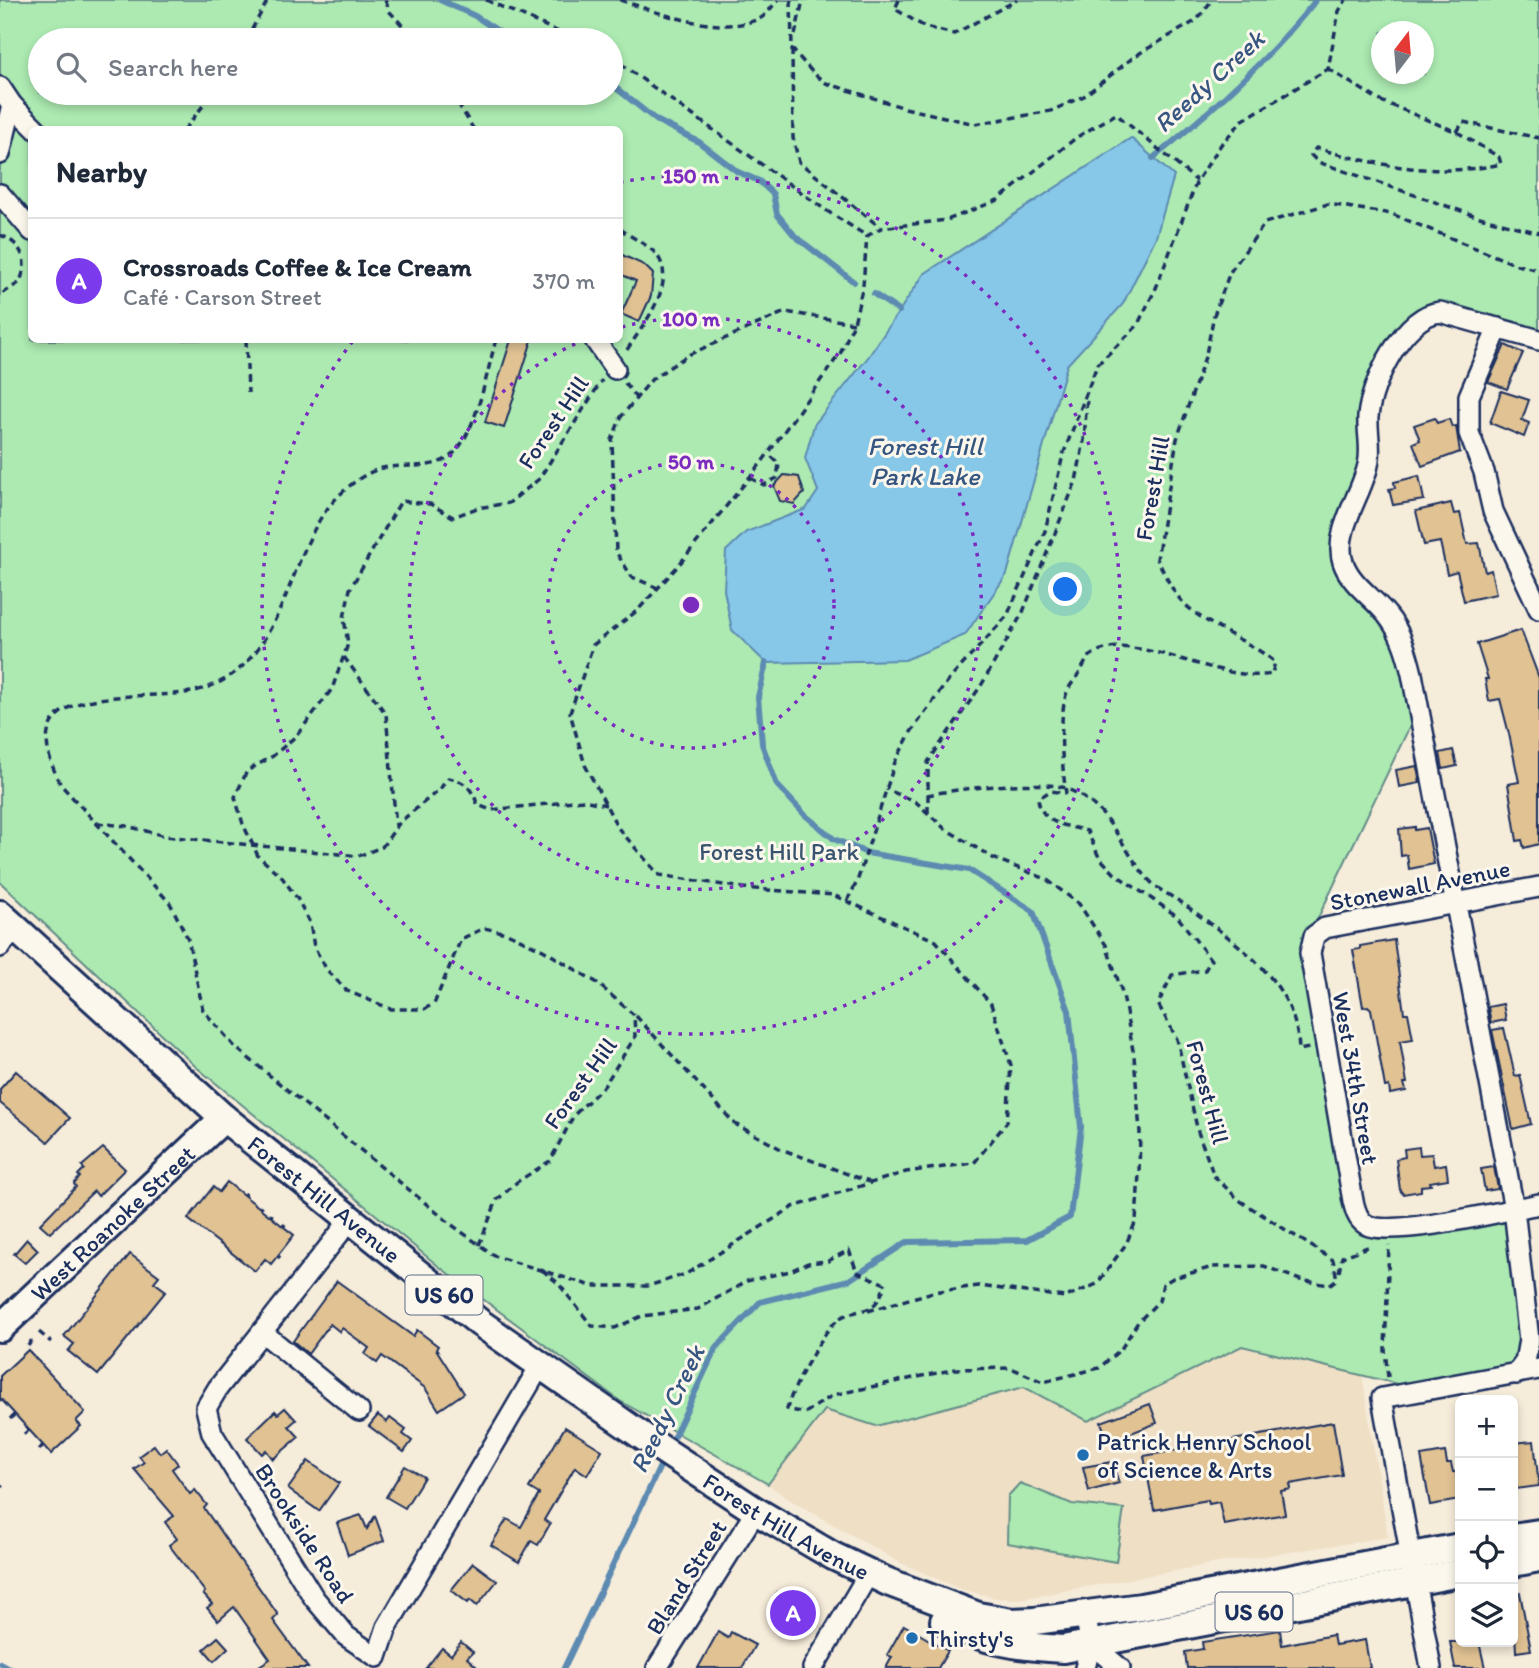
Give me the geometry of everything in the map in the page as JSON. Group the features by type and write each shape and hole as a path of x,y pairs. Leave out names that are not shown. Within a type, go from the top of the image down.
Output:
{"main road":[{"name":"Forest Hill Avenue","path":"5,930 224,1118 350,1220 540,1366 642,1436 748,1506 878,1578 943,1620 977,1636 1020,1647 1063,1649 1088,1656"},
{"name":"West Roanoke Street","path":"0,1328 224,1118"},
{"path":"1518,1536 1539,1533"},
{"name":"US 60","path":"1088,1656 1414,1569 1455,1549"},
{"path":"1518,1562 1539,1558"},
{"name":"US 60","path":"1085,1615 1414,1569 1455,1573"},
{"name":"Forest Hill Avenue","path":"878,1578 994,1620 1034,1621 1085,1615"}],"street":[{"path":"0,87 12,105 33,126"},
{"path":"0,153 12,105"},
{"path":"0,194 28,226"},
{"path":"1516,1374 1525,1362 1529,1340 1514,1209 1408,656 1387,615 1348,575 1341,547 1368,464 1368,416 1374,395 1384,368 1398,344 1420,319 1433,313 1448,313 1539,340"},
{"path":"1498,328 1474,382 1467,407 1469,433 1484,472 1493,511 1539,609"},
{"path":"597,343 615,369"},
{"name":"Stonewall Avenue","path":"1314,936 1332,926 1539,887"},
{"name":"West 34th Street","path":"1314,936 1310,954 1353,1200 1356,1211 1366,1225 1390,1229"},
{"path":"1390,1229 1539,1204"},
{"name":"Brookside Road","path":"350,1220 218,1388 206,1408 212,1433 314,1598 346,1636 377,1657 387,1627 540,1366"},
{"path":"262,1332 359,1411"},
{"path":"1431,1668 1386,1397 1539,1370"},
{"name":"Bland Street","path":"657,1668 748,1506"},
{"path":"813,1668 878,1578"},
{"path":"1085,1615 1088,1656 1120,1668"}],"path":[{"path":"253,28 268,0"},
{"path":"385,0 390,12 405,28"},
{"path":"486,0 550,28"},
{"path":"620,0 682,21 740,24 762,18 778,0"},
{"path":"791,0 793,138 799,162 881,228"},
{"path":"792,48 803,0"},
{"path":"900,0 895,9 925,27 954,34 1017,0"},
{"path":"792,48 814,74 826,83 905,108 975,124 1051,111 1084,96 1135,56 1197,20 1212,0"},
{"path":"847,901 857,882 895,762 911,732 947,682 1007,616 1045,531 1063,455 1097,365 1137,326 1156,288 1197,181 1222,143 1243,120 1328,69 1339,10 1346,0"},
{"path":"623,66 827,211 867,236"},
{"path":"1328,69 1381,101 1457,132 1499,157 1501,164 1453,171 1417,170 1316,148 1311,155 1318,162 1405,194 1539,233"},
{"path":"187,126 204,105"},
{"path":"459,105 472,126"},
{"path":"867,236 881,228 947,220 998,200 1077,136 1116,114 1197,181"},
{"path":"1457,132 1463,122 1539,138"},
{"name":"Forest Hill","path":"1338,1273 1333,1260 1239,1200 1213,1176 1198,1132 1177,1039 1158,1004 1172,975 1205,970 1211,961 1177,916 1115,874 1099,857 1087,831 1058,826 1040,810 1038,799 1050,792 1066,793 1061,776 1067,693 1090,656 1116,646 1147,648 1180,661 1221,671 1254,677 1272,674 1275,662 1264,653 1205,619 1179,598 1157,559 1177,439 1206,354 1214,315 1230,272 1265,223 1328,204 1392,214 1517,265 1539,270"},
{"name":"Forest Hill","path":"480,1245 497,1200 517,1182 550,1161 574,1115 604,1086 635,1037 634,1015 596,982 543,950 507,933 484,928 461,939 434,1004 424,1009 401,1009 372,1003 347,991 327,970 314,947 310,923 297,898 281,876 258,856 243,824 235,797 247,771 272,756 297,735 332,689 348,644 344,618 350,589 401,501 430,504 453,517 477,508 509,503 539,479 605,375 615,369 661,293 664,275 654,252 623,231"},
{"path":"0,235 17,245 25,263 19,283 12,290 0,295"},
{"path":"495,343 473,417 454,453 441,462 424,466 382,468 363,476 346,490 319,520 285,600 262,643 231,676 192,692 114,696 72,705 56,716 48,747 52,767 61,785 170,903 188,939 203,1010 235,1047 495,1256 592,1286 648,1286 686,1274 793,1207 906,1172 974,1163 1007,1122 1011,1065 991,1004 936,942 833,895 743,888 659,875 618,828 585,765 570,713 593,645 638,610 658,588 768,453 841,352 854,323 863,285 867,236"},
{"path":"658,588 632,577 616,552 612,440 621,417 652,379 688,355 785,312 854,323"},
{"path":"246,343 248,393"},
{"path":"928,814 928,762 982,684 1016,624 1076,481 1084,441 1087,392"},
{"path":"749,477 764,485 777,478 779,464 768,453"},
{"path":"344,656 386,714 396,826"},
{"path":"95,822 127,826 164,836 358,856 382,847 396,826 448,779 460,780 471,788 478,805 492,810 584,800 606,806"},
{"path":"927,795 948,790 1037,785 1065,789 1088,802 1112,823 1151,883 1261,964 1282,991 1293,1017 1299,1050 1326,1045"},
{"path":"886,789 916,802 944,828 993,858 1046,879 1079,904 1106,945 1123,995 1134,1056 1140,1132 1136,1221 1126,1244 1097,1284 1066,1297 978,1286 933,1292 839,1318 825,1335 790,1395 788,1409 806,1413 833,1395 957,1368 1011,1368 1043,1382 1099,1368 1121,1349 1138,1322 1160,1301 1163,1284 1173,1278 1213,1267 1264,1266 1300,1280 1329,1284 1337,1279 1342,1257 1376,1244 1390,1229"},
{"path":"634,1015 735,1124 781,1149 870,1183"},
{"path":"1386,1397 1385,1350 1390,1229"},
{"path":"540,1269 558,1283 592,1326 615,1328 642,1316 698,1309 747,1281 790,1271 808,1263 828,1261 849,1250 857,1272 885,1284 882,1295 867,1311"},
{"path":"39,1332 51,1342"},
{"path":"28,1346 33,1338"},
{"path":"10,1419 15,1414"},
{"path":"24,1434 29,1430"},
{"path":"39,1450 43,1446"}],"shaded area":[{"name":"Patrick Henry School of Science & Arts","path":"1242,1346 1362,1375 1388,1537 1212,1564 1019,1599 996,1598 960,1589 899,1562 785,1497 768,1484 825,1410 876,1426 1024,1387 1088,1421"}],"green space":[{"name":"Forest Hill Park","path":"0,0 1539,0 1539,341 1445,314 1399,342 1368,422 1342,549 1390,616 1420,705 1308,939 1366,1223 1513,1210 1532,1373 1418,1389 1242,1346 1088,1421 1024,1387 876,1426 825,1410 768,1484 620,1401 437,1265 195,1066 0,882"},
{"path":"1020,1483 1072,1504 1124,1509 1116,1562 1007,1543 1008,1496"}],"water":[{"name":"Forest Hill Park Lake","path":"1131,138 1174,176 1156,237 1123,304 1067,365 1007,574 965,635 905,660 766,663 732,630 724,590 726,551 746,532 806,509 818,491 805,458 814,425 869,356 924,274"}],"building":[{"path":"623,255 644,265 653,274 651,296 639,322 623,315 636,281 623,275"},
{"path":"510,343 531,343 504,428 485,422"},
{"path":"1505,345 1523,353 1507,389 1488,382"},
{"path":"1501,391 1529,400 1522,420 1529,423 1524,437 1490,423"},
{"path":"1435,418 1437,423 1449,419 1452,427 1456,426 1460,452 1422,466 1413,443 1420,440 1414,425"},
{"path":"784,475 799,477 804,493 794,504 780,501 774,486"},
{"path":"1419,476 1424,500 1393,505 1389,489 1395,488 1394,482"},
{"path":"1451,503 1454,514 1460,513 1467,544 1479,543 1485,572 1491,570 1496,594 1464,601 1457,571 1447,574 1440,542 1424,545 1416,511"},
{"path":"1521,630 1539,678 1539,844 1524,848 1522,840 1517,841 1508,784 1519,782 1509,734 1500,699 1489,701 1485,679 1488,679 1477,644"},
{"path":"1453,750 1457,766 1443,769 1440,753"},
{"path":"1417,766 1420,783 1399,787 1396,770"},
{"path":"1415,827 1415,830 1427,828 1434,864 1409,869 1407,855 1401,856 1399,829"},
{"path":"1394,940 1404,1013 1408,1013 1413,1039 1400,1041 1406,1091 1390,1094 1389,1086 1385,1087 1371,1009 1368,1006 1363,1007 1353,950 1360,949 1360,946"},
{"path":"1503,1004 1506,1020 1491,1023 1488,1007"},
{"path":"1504,1028 1515,1076 1520,1075 1531,1124 1513,1129 1492,1030"},
{"path":"16,1071 70,1118 48,1142 0,1103 0,1089"},
{"path":"1419,1147 1420,1155 1432,1154 1434,1166 1446,1164 1448,1179 1421,1186 1421,1191 1403,1194 1400,1190 1396,1159 1405,1157 1404,1149"},
{"path":"103,1148 125,1169 98,1196 94,1191 50,1233 40,1224 76,1187 74,1184 80,1177 78,1175 84,1169 82,1166"},
{"path":"1494,1167 1498,1189 1485,1191 1481,1169"},
{"path":"227,1182 294,1235 271,1264 265,1259 255,1271 188,1219 213,1187 219,1192"},
{"path":"27,1239 38,1250 25,1263 14,1254"},
{"path":"130,1254 159,1276 154,1282 166,1291 98,1375 68,1351 74,1344 64,1336"},
{"path":"337,1281 413,1336 417,1330 438,1346 436,1349 464,1393 439,1410 425,1388 382,1356 377,1363 365,1354 369,1348 342,1328 340,1332 330,1324 308,1354 293,1341"},
{"path":"28,1350 85,1412 76,1421 81,1426 51,1454 0,1398 0,1376"},
{"path":"1150,1404 1157,1423 1108,1442 1101,1422"},
{"path":"285,1408 296,1420 289,1426 299,1437 273,1459 266,1450 262,1454 247,1438 275,1411 278,1414"},
{"path":"378,1415 387,1422 390,1418 406,1430 403,1434 412,1441 404,1452 369,1426"},
{"path":"1333,1422 1342,1475 1290,1484 1291,1489 1281,1491 1285,1514 1224,1525 1219,1502 1209,1504 1208,1500 1154,1510 1144,1456"},
{"path":"565,1427 602,1450 587,1475 575,1467 544,1520 550,1524 538,1545 531,1541 519,1562 491,1545 507,1519 521,1527 539,1494 529,1488"},
{"path":"1534,1441 1539,1486 1518,1489 1518,1443"},
{"path":"154,1445 160,1453 166,1448 178,1464 172,1469 190,1494 195,1490 207,1505 204,1508 278,1615 273,1620 308,1668 256,1668 270,1659 234,1607 218,1621 207,1608 212,1604 203,1594 205,1592 169,1545 177,1539 165,1522 174,1516 134,1469 144,1462 139,1456"},
{"path":"1445,1452 1447,1463 1451,1463 1455,1472 1455,1501 1430,1505 1421,1456"},
{"path":"308,1461 339,1483 319,1511 288,1489"},
{"path":"1112,1462 1119,1483 1089,1491 1083,1467"},
{"path":"405,1466 424,1477 405,1508 386,1497"},
{"path":"361,1515 367,1529 375,1516 384,1541 348,1555 337,1523"},
{"path":"473,1563 497,1581 477,1606 470,1600 468,1603 451,1590"},
{"path":"777,1592 812,1610 802,1630 780,1620 781,1616 769,1610"},
{"path":"1518,1593 1531,1650 1516,1652 1518,1647"},
{"name":"Thirsty's","path":"904,1625 948,1651 938,1668 886,1668 892,1657 887,1655"},
{"path":"1280,1630 1282,1645 1333,1635 1335,1645 1365,1640 1370,1668 1187,1668 1185,1652 1203,1649 1202,1642"},
{"path":"718,1632 728,1638 731,1632 755,1645 742,1668 698,1668"},
{"path":"218,1637 228,1648 214,1661 204,1649"},
{"path":"461,1642 473,1652 467,1658 478,1668 426,1668 442,1648 451,1655"},
{"path":"1450,1642 1455,1642 1455,1647 1480,1647 1485,1668 1455,1668"}],"waterway":[{"path":"440,0 494,28"},
{"name":"Reedy Creek","path":"1153,158 1239,83 1279,43 1316,0"},
{"path":"623,94 656,120 699,142 738,172 759,181 773,194 777,214 795,236 854,282"},
{"path":"874,294 899,311"},
{"name":"Reedy Creek","path":"670,1445 716,1348 760,1302 849,1280 907,1242 1027,1240 1070,1217 1081,1127 1069,1011 1033,911 969,870 867,853 834,839 805,815 777,785 762,744 758,697 766,663"},
{"name":"Reedy Creek","path":"564,1668 664,1458"},
{"name":"Reedy Creek","path":"0,1663 9,1668"}],"place":[{"name":"Patrick Henry School of Science & Arts","path":"1083,1455"},
{"name":"Crossroads Coffee & Ice Cream","path":"793,1613"},
{"name":"Thirsty's","path":"912,1638"}]}
